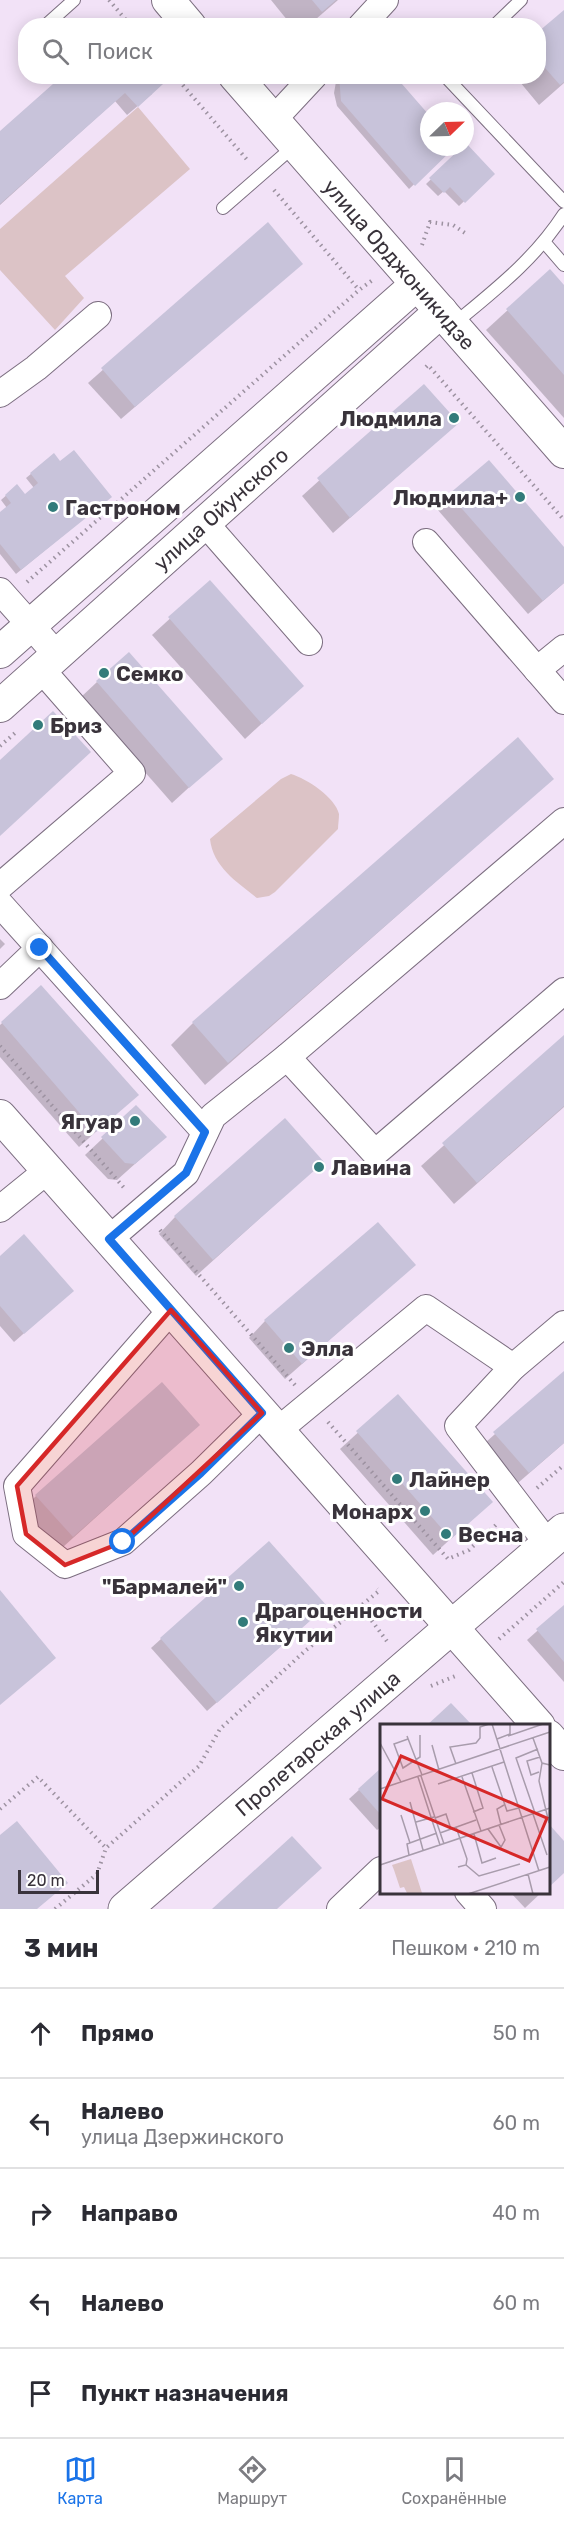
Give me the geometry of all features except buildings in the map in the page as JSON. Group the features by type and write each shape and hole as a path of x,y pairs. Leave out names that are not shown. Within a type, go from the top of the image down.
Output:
{"main road":[{"name":"Пролетарская улица","path":"125,1909 556,1537"}],"street":[{"path":"168,0 183,18"},
{"path":"368,18 385,0"},
{"name":"улица Орджоникидзе","path":"242,84 564,452"},
{"path":"273,120 307,84"},
{"name":"улица Ойунского","path":"0,652 408,273"},
{"path":"0,394 36,368 98,315"},
{"name":"улица Ойунского","path":"9,718 49,662 205,523 447,318"},
{"path":"205,523 309,642"},
{"path":"426,542 564,702"},
{"path":"0,886 132,772 49,662 30,626 4,595"},
{"path":"537,670 564,648"},
{"path":"109,1239 186,1173 213,1116 286,1057 564,821"},
{"path":"0,904 205,1132"},
{"path":"0,986 40,948"},
{"path":"286,1057 375,1153 564,991"},
{"path":"0,1116 537,1724"},
{"path":"0,1209 48,1170"},
{"path":"171,1310 17,1486 26,1534 65,1565 123,1542 201,1473 270,1422 311,1402 426,1308 513,1367"},
{"path":"556,1537 518,1504 458,1426 513,1367 564,1324"},
{"path":"549,1737 564,1754"},
{"path":"340,1909 380,1871"},
{"path":"469,1894 483,1909"}],"lane":[{"path":"54,18 74,0"},
{"path":"502,18 520,0"},
{"path":"453,84 564,202"},
{"path":"223,207 295,145"},
{"path":"447,318 520,268 545,243 564,214"},
{"path":"545,243 564,265"}],"path":[{"path":"109,0 125,18"},
{"path":"4,595 359,290 408,273 423,244 430,222 453,225 468,235"},
{"path":"419,373 428,365 564,520"},
{"path":"0,746 9,718"},
{"path":"311,1402 448,1559 469,1550 564,1465"},
{"path":"56,1909 96,1874 106,1848 198,1766 220,1729 305,1651 379,1592 371,1583"},
{"path":"0,1809 38,1777 106,1848"}],"highlighted area":[{"path":"171,1310 262,1413 123,1542 65,1565 26,1534 17,1486"}],"shaded area":[{"path":"138,107 190,169 65,276 84,298 55,330 0,270 0,229"},
{"path":"291,774 312,784 332,801 339,814 338,829 275,892 269,896 257,898 234,880 221,866 212,849 210,839 281,779"}],"place":[{"name":"Людмила","path":"454,418"},
{"name":"Людмила+","path":"520,497"},
{"name":"Гастроном","path":"53,507"},
{"name":"Семко","path":"104,673"},
{"name":"Бриз","path":"38,725"},
{"name":"Ягуар","path":"135,1121"},
{"name":"Лавина","path":"319,1167"},
{"name":"Элла","path":"289,1348"},
{"name":"Лайнер","path":"397,1479"},
{"name":"Монарх","path":"425,1511"},
{"name":"Весна","path":"446,1534"},
{"name":"\"Бармалей\"","path":"239,1586"},
{"name":"Драгоценности Якутии","path":"243,1622"}],"route":[{"path":"40,948 205,1132 186,1173 109,1239 262,1413 201,1473 123,1542"}]}
